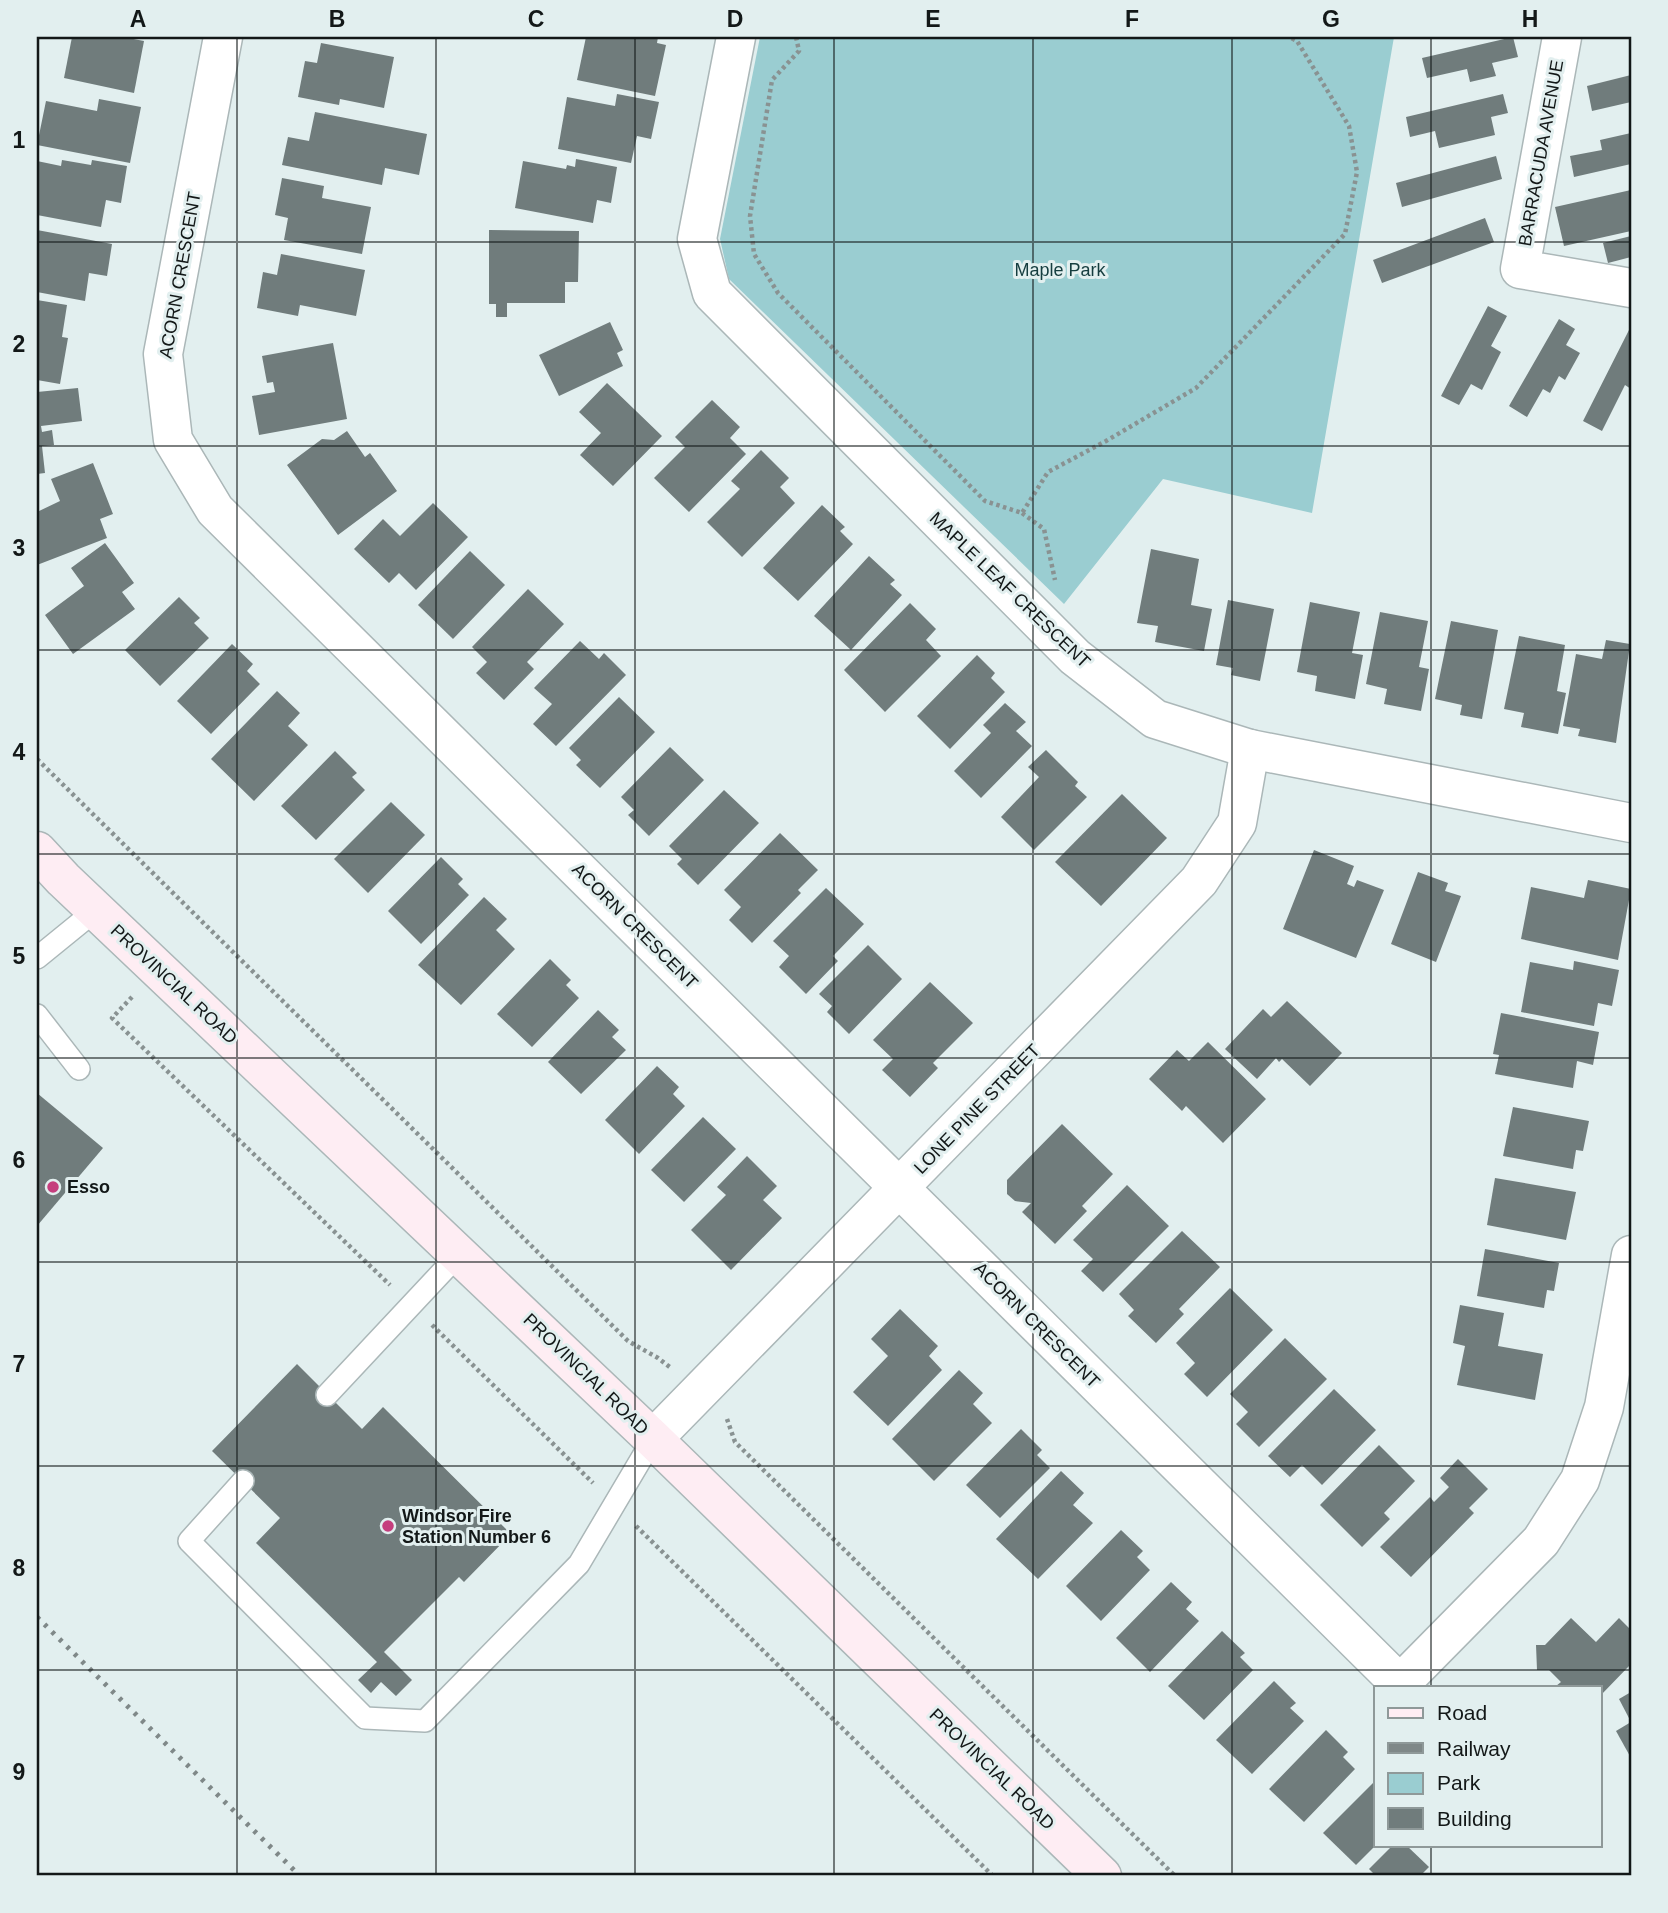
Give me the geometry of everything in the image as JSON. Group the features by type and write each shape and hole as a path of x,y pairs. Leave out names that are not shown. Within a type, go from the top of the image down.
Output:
{"main road":[{"name":"PROVINCIAL ROAD","path":"37,851 50,874 96,910 459,1254 653,1439 1101,1876"}],"street":[{"name":"ACORN CRESCENT","path":"223,37 163,354 173,440 215,510 1402,1686"},
{"name":"MAPLE LEAF CRESCENT","path":"736,37 697,239 712,293 1074,657 1155,719 1250,750 1631,823"},
{"name":"BARRACUDA AVENUE","path":"1562,37 1520,269 1631,288"},
{"name":"LONE PINE STREET","path":"653,1439 1199,881 1237,823 1250,750"},
{"path":"1402,1686 1541,1541 1580,1480 1604,1406 1631,1255"}],"lane":[{"path":"37,958 96,910"},
{"path":"37,1015 79,1069"},
{"path":"327,1395 459,1254"},
{"path":"243,1481 189,1541 365,1718 425,1721 579,1564 653,1439"}],"path":[{"path":"796,37 799,51 772,80 750,216 754,254 778,293 985,500 1022,513 1044,528 1055,582"},
{"path":"1022,513 1048,472 1196,388 1345,234 1357,172 1349,127 1297,40 1289,37"},
{"path":"37,759 628,1341 658,1357"},
{"path":"112,1018 411,1305 993,1876"},
{"path":"727,1419 735,1442 1175,1876"}],"green space":[{"name":"Maple Park","path":"760,37 1394,37 1312,513 1163,479 1064,604 729,279 720,239"}],"building":[{"path":"72,37 123,37 144,41 134,93 64,78"},
{"path":"586,37 658,37 657,43 666,45 655,96 577,80"},
{"path":"1513,37 1518,57 1492,63 1496,76 1470,82 1467,69 1427,78 1422,58"},
{"path":"321,43 394,57 384,108 340,99 339,105 298,97 305,61 317,63"},
{"path":"1631,75 1631,102 1592,111 1587,86"},
{"path":"617,94 659,102 651,139 637,136 631,163 558,149 567,97 615,106"},
{"path":"1503,94 1508,113 1491,117 1495,135 1439,148 1435,131 1410,137 1406,117"},
{"path":"99,99 141,107 130,163 37,145 46,101 97,111"},
{"path":"315,112 427,134 419,175 385,168 382,185 282,165 288,137 309,141"},
{"path":"1631,133 1631,164 1574,177 1570,156 1602,150 1600,140"},
{"path":"1496,156 1502,179 1402,207 1396,183"},
{"path":"576,159 617,167 611,203 597,200 593,223 515,208 523,161 566,169 567,165 575,167"},
{"path":"62,160 91,165 92,160 127,166 121,203 106,200 101,227 37,215 37,161 61,166"},
{"path":"282,178 324,186 322,198 371,207 362,254 284,240 288,218 275,215"},
{"path":"1631,190 1631,231 1564,246 1555,207"},
{"path":"1485,218 1494,242 1382,283 1373,260"},
{"path":"37,230 112,244 107,276 89,273 85,301 37,292"},
{"path":"489,230 579,231 578,282 565,282 565,303 507,303 507,317 496,317 496,304 489,304"},
{"path":"1631,236 1631,257 1608,263 1603,243"},
{"path":"281,254 365,270 356,316 300,305 298,316 257,308 263,272 277,275"},
{"path":"37,300 67,305 62,337 68,338 60,384 37,380"},
{"path":"1488,306 1507,316 1491,346 1501,352 1482,390 1471,384 1459,405 1441,396"},
{"path":"1559,319 1575,329 1566,345 1580,353 1565,380 1559,376 1550,393 1543,389 1527,417 1509,406"},
{"path":"610,322 623,350 617,353 623,366 559,396 539,355"},
{"path":"1629,330 1631,389 1625,385 1602,431 1583,421"},
{"path":"333,343 347,419 259,435 252,396 275,392 273,382 267,383 262,356"},
{"path":"607,383 662,436 613,486 580,455 601,433 579,412"},
{"path":"78,388 82,421 41,426 42,432 52,430 54,445 42,446 45,473 37,474 37,392"},
{"path":"712,400 740,427 730,438 746,454 689,512 654,478 685,447 675,437"},
{"path":"347,431 365,457 370,453 397,491 338,535 287,465 322,439 334,440"},
{"path":"761,450 789,478 780,487 795,503 742,557 707,522 740,489 731,481"},
{"path":"93,463 113,514 100,519 107,538 37,565 37,512 60,501 51,479"},
{"path":"433,503 468,537 416,590 399,573 389,583 354,549 383,519 400,536"},
{"path":"822,505 845,527 840,531 853,544 798,601 763,568"},
{"path":"105,543 134,583 122,592 135,609 73,654 45,615 84,586 71,568"},
{"path":"1151,549 1199,559 1191,605 1212,609 1204,651 1155,642 1158,626 1137,623"},
{"path":"470,551 505,585 453,639 418,605"},
{"path":"869,556 895,580 890,584 902,595 851,650 814,616"},
{"path":"528,589 564,624 527,662 534,669 504,700 476,673 487,662 472,647"},
{"path":"179,597 200,618 194,623 209,638 160,686 125,650"},
{"path":"1228,600 1274,609 1260,681 1231,675 1233,668 1216,665"},
{"path":"1310,602 1360,612 1352,653 1363,655 1355,699 1315,691 1317,676 1297,672"},
{"path":"910,603 936,629 926,640 941,656 885,712 844,670"},
{"path":"1380,612 1428,621 1419,667 1429,669 1421,711 1384,704 1387,689 1366,684"},
{"path":"1451,621 1498,630 1482,719 1460,715 1462,705 1435,699"},
{"path":"1519,636 1565,645 1557,691 1566,693 1558,734 1521,727 1524,713 1504,709"},
{"path":"1606,640 1630,644 1616,743 1578,736 1580,729 1563,726 1576,654 1602,659"},
{"path":"580,641 599,659 604,653 626,675 556,746 533,724 552,704 534,688"},
{"path":"232,644 253,664 247,671 260,684 211,734 177,701"},
{"path":"977,655 995,673 991,678 1005,692 950,749 917,716"},
{"path":"277,691 300,713 288,726 308,745 254,801 211,759"},
{"path":"619,697 655,732 600,788 576,765 581,760 569,748"},
{"path":"1005,703 1026,722 1016,731 1032,746 981,798 954,771 991,733 983,725"},
{"path":"670,747 704,780 649,836 628,815 634,810 621,797"},
{"path":"1046,750 1078,782 1075,786 1087,797 1034,850 1001,817 1039,777 1028,767"},
{"path":"335,751 357,773 352,777 365,790 316,840 281,806"},
{"path":"724,790 759,823 698,885 677,864 682,859 669,846"},
{"path":"1122,794 1167,838 1101,906 1055,862"},
{"path":"391,802 425,835 368,893 334,859"},
{"path":"780,833 818,870 798,890 801,893 752,943 729,920 741,907 724,890"},
{"path":"1314,850 1354,866 1347,884 1354,887 1357,880 1384,890 1356,958 1283,929"},
{"path":"441,857 463,879 458,884 469,895 421,944 388,911"},
{"path":"1418,872 1448,883 1445,891 1461,896 1436,962 1391,944"},
{"path":"1588,880 1631,889 1618,960 1521,939 1531,887 1584,898"},
{"path":"826,888 864,924 833,956 838,961 806,994 779,967 789,956 773,941"},
{"path":"484,897 507,919 496,930 515,949 461,1005 418,965"},
{"path":"868,945 902,979 849,1034 827,1012 832,1006 819,994"},
{"path":"550,959 571,980 566,985 579,998 532,1047 497,1014"},
{"path":"1574,961 1619,970 1612,1006 1598,1003 1594,1026 1521,1012 1530,962 1573,970"},
{"path":"930,982 973,1023 933,1063 938,1068 910,1097 882,1070 893,1059 873,1040"},
{"path":"1287,1001 1342,1053 1310,1086 1282,1059 1279,1062 1276,1058 1257,1079 1225,1049 1263,1009 1271,1017"},
{"path":"598,1010 619,1030 612,1037 626,1050 581,1094 548,1062"},
{"path":"1501,1013 1599,1032 1593,1065 1577,1061 1573,1088 1495,1074 1499,1055 1493,1054"},
{"path":"1208,1042 1266,1099 1223,1143 1186,1106 1182,1111 1149,1079 1177,1050 1189,1061"},
{"path":"657,1066 679,1087 673,1094 685,1106 639,1154 605,1120"},
{"name":"Esso","path":"37,1093 103,1148 37,1226"},
{"path":"1513,1107 1589,1121 1583,1151 1576,1150 1573,1169 1503,1156"},
{"path":"703,1117 736,1149 684,1202 651,1170"},
{"path":"1062,1124 1113,1174 1082,1206 1087,1211 1055,1244 1022,1212 1031,1203 1015,1201 1007,1194 1007,1180"},
{"path":"747,1156 777,1186 763,1200 782,1218 731,1270 691,1230 726,1195 717,1187"},
{"path":"1495,1178 1576,1192 1566,1240 1487,1225"},
{"path":"1127,1185 1169,1226 1103,1292 1081,1271 1093,1259 1073,1240"},
{"path":"1182,1231 1220,1267 1179,1309 1184,1314 1156,1343 1128,1316 1134,1310 1119,1294"},
{"path":"1485,1249 1559,1263 1554,1291 1547,1290 1544,1308 1477,1296"},
{"path":"1230,1288 1273,1330 1207,1397 1184,1374 1195,1363 1176,1343"},
{"path":"1460,1305 1504,1313 1498,1346 1543,1354 1535,1400 1457,1385 1465,1346 1453,1343"},
{"path":"900,1309 938,1346 929,1356 942,1370 888,1426 853,1392 888,1356 871,1339"},
{"path":"1285,1338 1327,1379 1259,1447 1236,1424 1248,1412 1230,1394"},
{"name":"Windsor Fire Station Number 6","path":"297,1364 362,1429 383,1407 511,1534 464,1582 459,1577 384,1652 412,1680 396,1696 381,1682 371,1693 358,1680 377,1662 256,1543 280,1518 212,1451"},
{"path":"959,1370 983,1393 973,1404 992,1423 934,1481 892,1439"},
{"path":"1334,1389 1376,1430 1322,1485 1302,1465 1290,1477 1268,1456"},
{"path":"1021,1429 1042,1450 1037,1455 1050,1468 1000,1518 966,1485"},
{"path":"1379,1445 1415,1481 1384,1513 1390,1519 1362,1547 1320,1505"},
{"path":"1458,1459 1488,1489 1469,1508 1474,1513 1411,1577 1380,1547 1430,1497 1434,1502 1449,1487 1440,1478"},
{"path":"1061,1471 1084,1493 1073,1505 1093,1523 1038,1579 996,1539"},
{"path":"1121,1530 1143,1551 1137,1557 1150,1570 1101,1621 1066,1586"},
{"path":"1171,1582 1192,1602 1186,1609 1199,1621 1150,1672 1116,1638"},
{"path":"1571,1618 1596,1642 1619,1618 1631,1630 1631,1664 1602,1694 1602,1686 1556,1686 1561,1682 1549,1670 1537,1670 1536,1645 1545,1645"},
{"path":"1222,1631 1245,1653 1240,1657 1253,1670 1204,1720 1168,1686"},
{"path":"1274,1681 1296,1703 1290,1708 1304,1721 1252,1774 1216,1740"},
{"path":"1631,1692 1631,1722 1619,1699"},
{"path":"1631,1722 1631,1758 1616,1731"},
{"path":"1326,1730 1348,1752 1343,1757 1355,1769 1304,1822 1269,1789"},
{"path":"1374,1782 1375,1846 1356,1865 1323,1833"},
{"path":"1392,1846 1407,1846 1429,1867 1420,1876 1376,1876 1369,1869"}],"railway":[{"path":"37,1617 300,1876"}],"place":[{"name":"Esso","path":"53,1187"},
{"name":"Windsor Fire Station Number 6","path":"388,1526"}]}
